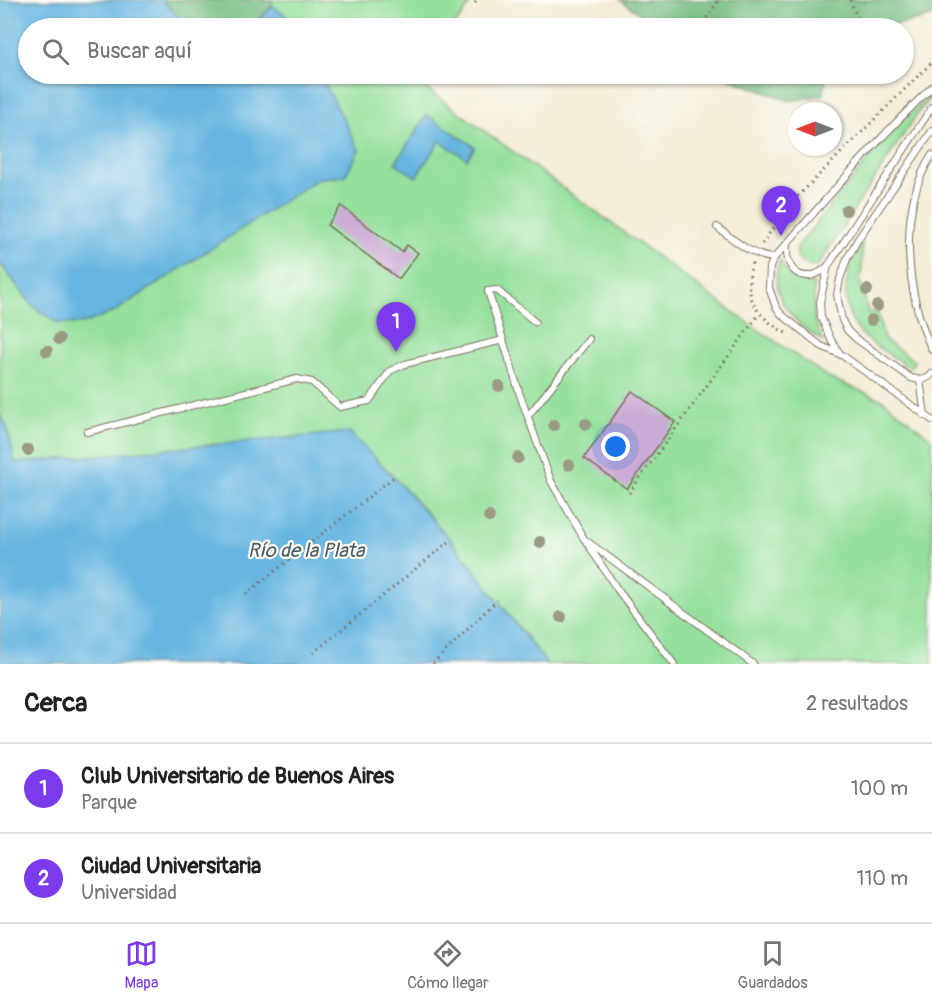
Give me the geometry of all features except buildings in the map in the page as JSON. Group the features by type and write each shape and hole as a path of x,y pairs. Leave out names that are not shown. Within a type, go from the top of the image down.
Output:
{"lane":[{"path":"932,87 882,135 774,258 770,267 769,288 776,307 806,335 821,346 842,355 932,420"},
{"path":"787,243 786,256 790,266 798,274 810,277 819,275 828,266 932,107"},
{"path":"932,131 858,239 847,259 837,295 842,320 847,330 855,338 911,378 920,380 929,378 932,374"},
{"path":"932,155 925,165 915,194 910,226 910,267 919,318 932,350"},
{"path":"717,227 741,246 767,258 774,258"},
{"path":"828,266 820,302 821,317 831,340 842,355"},
{"path":"535,322 497,290 488,291 551,481 616,590 674,664"},
{"path":"528,416 589,339"},
{"path":"87,432 297,379 312,382 340,407 369,401 390,371 405,364 503,340"},
{"path":"920,380 925,416"},
{"path":"584,539 753,664"}],"path":[{"path":"706,18 719,0"},
{"path":"850,0 858,18"},
{"path":"629,494 759,314"},
{"path":"246,594 394,477"},
{"path":"314,652 451,540"},
{"path":"433,664 497,600"}],"green space":[{"path":"163,0 473,0 460,18 179,18"},
{"path":"163,0 272,0 272,6 261,18 179,18"},
{"path":"620,0 932,0 932,17 914,21 914,18 646,18"},
{"path":"325,84 420,84 751,325 831,379 883,400 932,439 932,664 547,664 451,540 394,477 15,463 6,424 0,416 0,263 33,306 319,178 345,176 359,150"},
{"path":"742,84 825,84 823,95 790,101"},
{"path":"932,93 932,97 919,111 818,265 812,267 800,262 797,247 889,134"},
{"path":"862,243 862,271 859,277 868,312 877,311 884,339 914,361 910,368 875,346 857,329 851,318 847,306 847,278"},
{"path":"780,260 793,278 814,284 814,318 823,341 793,318 780,297 777,273"}],"water":[{"path":"0,0 163,0 179,18 18,18 18,84 325,84 359,150 345,176 319,178 114,312 82,324 57,323 33,306 0,263"},
{"path":"273,6 289,18 261,18"},
{"path":"427,115 475,147 467,159 440,141 416,177 395,163"},
{"name":"Río de la Plata","path":"0,416 6,424 15,463 349,432 394,477 451,540 547,664 0,664"}],"place":[{"name":"Ciudad Universitaria","path":"781,236"},
{"name":"Club Universitario de Buenos Aires","path":"396,352"}]}
